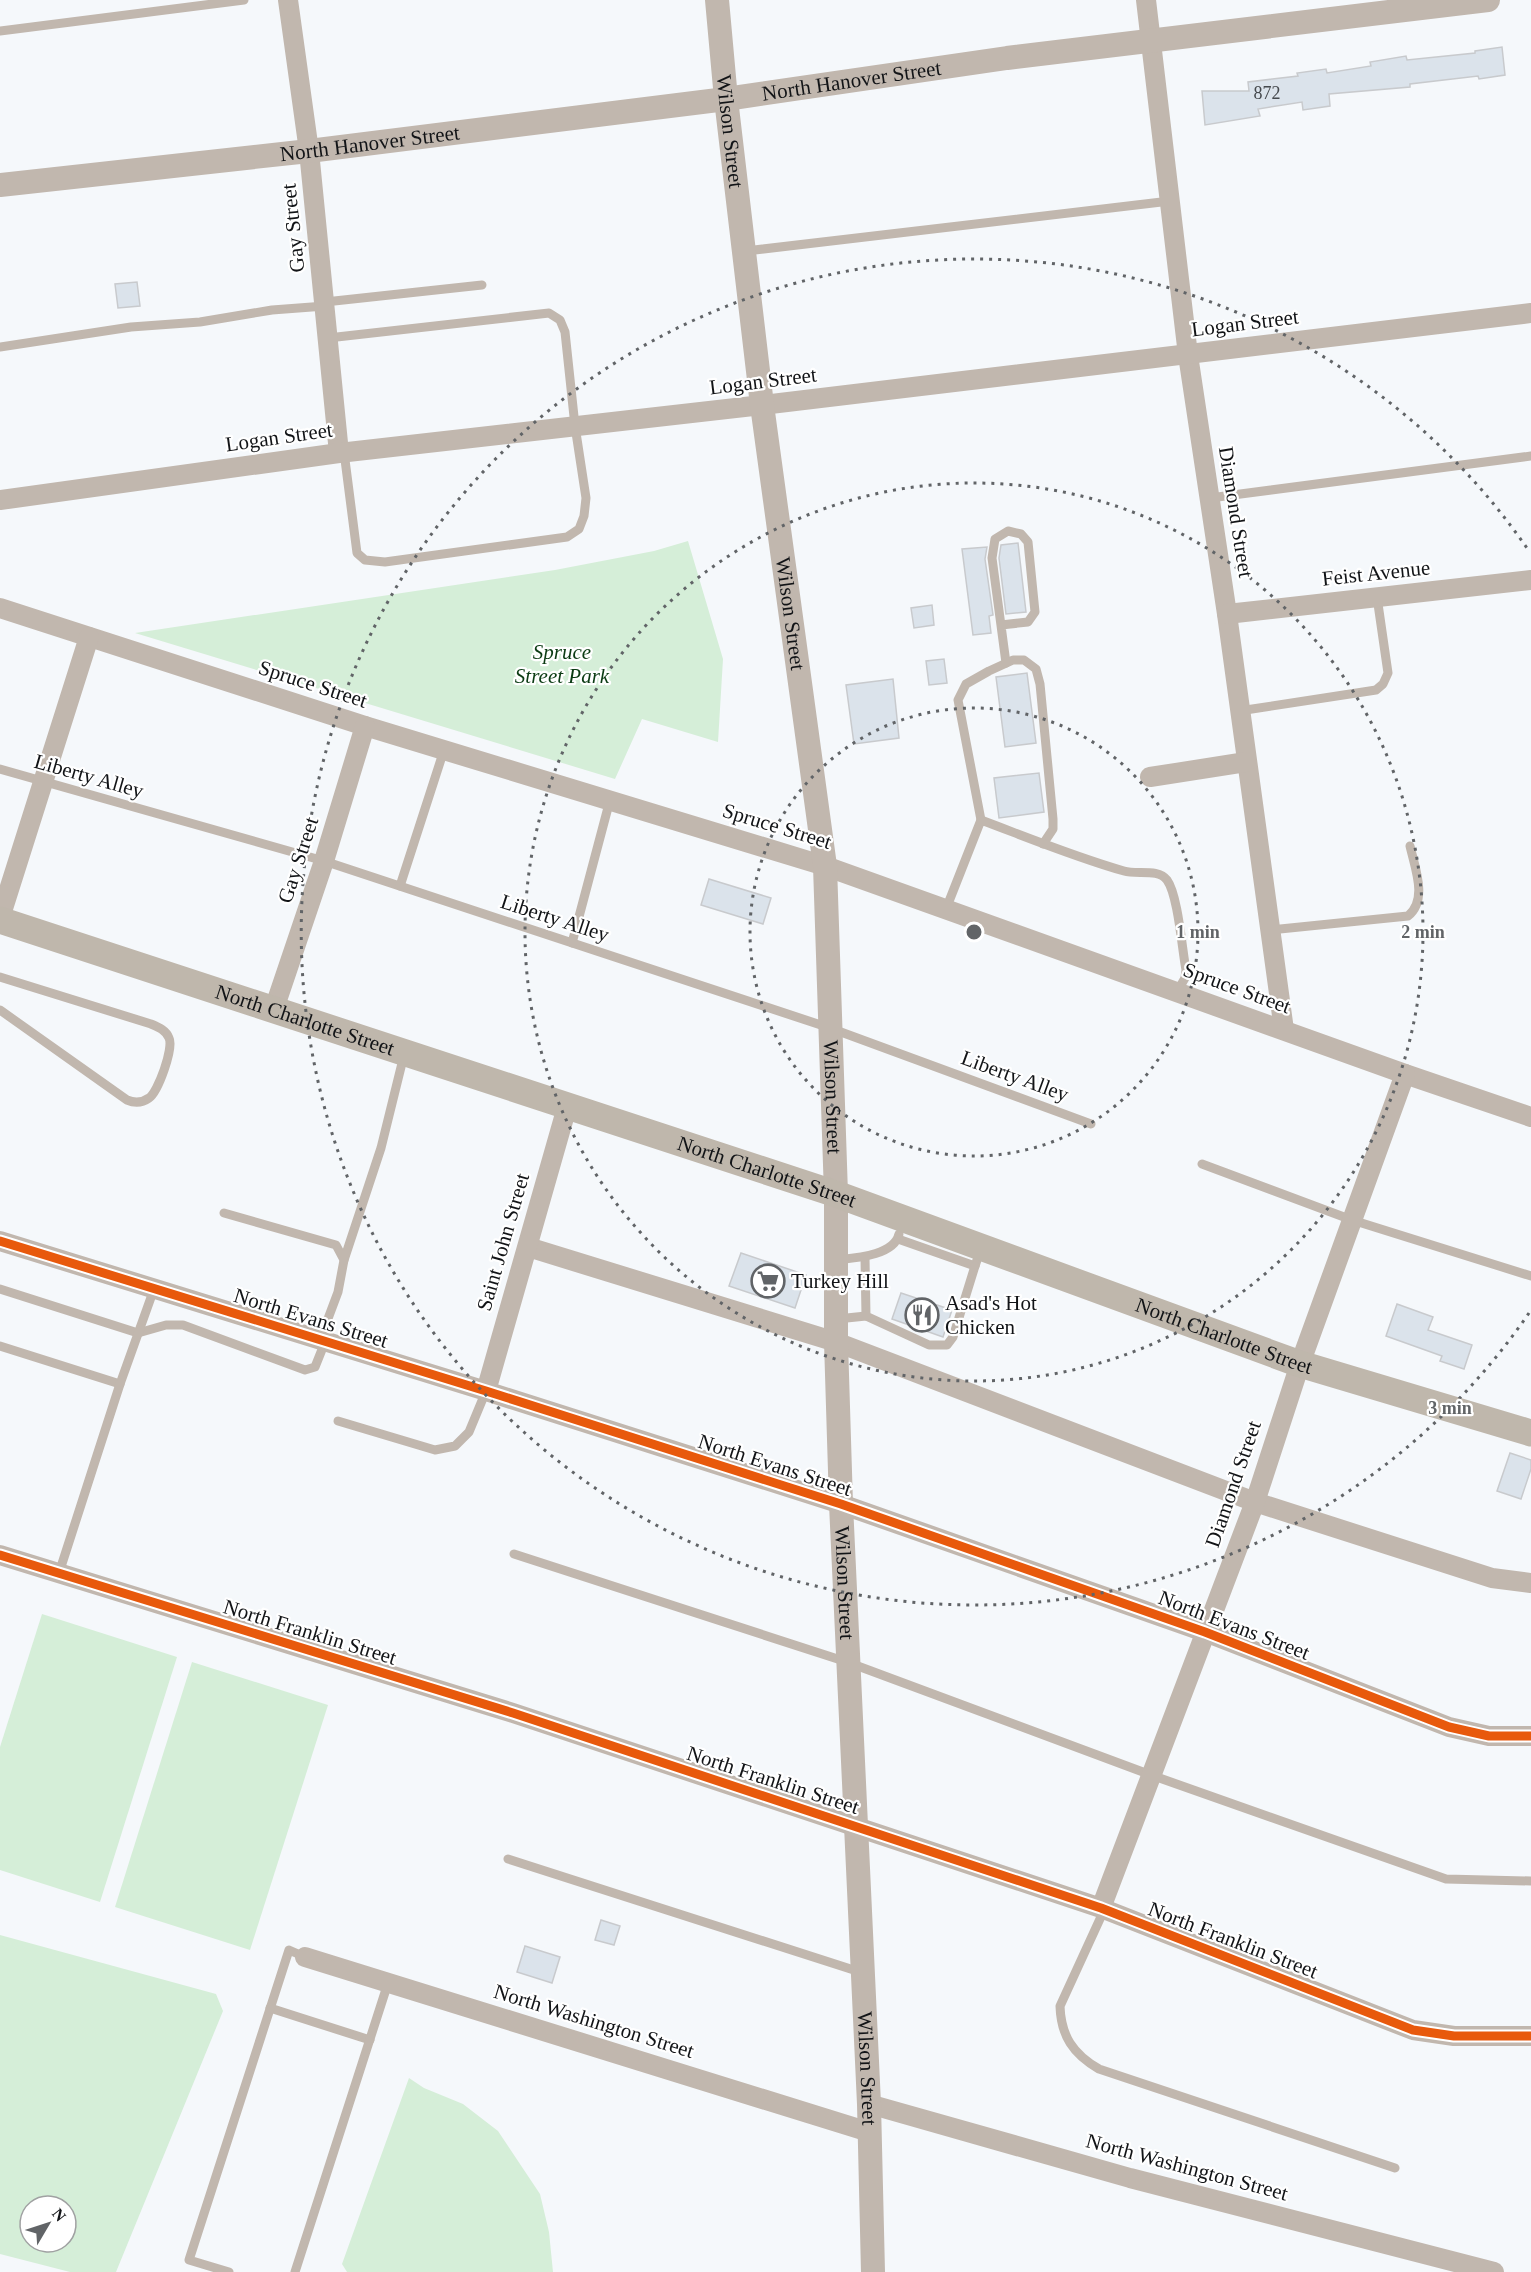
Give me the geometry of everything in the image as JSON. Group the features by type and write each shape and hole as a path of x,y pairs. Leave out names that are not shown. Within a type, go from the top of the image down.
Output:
{"main road":[{"name":"North Charlotte Street","path":"0,919 836,1194 901,1229 978,1257 1300,1364 1531,1433"}],"street":[{"name":"Gay Street","path":"288,0 309,151 341,452"},
{"name":"Wilson Street","path":"717,0 726,99 762,405 825,866 836,1194 841,1504 869,2104 873,2272"},
{"name":"Diamond Street","path":"1146,0 1188,355 1227,614 1284,1030"},
{"name":"North Hanover Street","path":"0,185 309,151 726,99 1007,58 1488,0"},
{"name":"Logan Street","path":"0,500 341,452 762,405 1531,313"},
{"name":"Feist Avenue","path":"1227,614 1531,580"},
{"name":"Spruce Street","path":"0,608 366,726 825,866 1531,1117"},
{"path":"0,919 89,636"},
{"name":"Gay Street","path":"274,1009 366,726"},
{"path":"1150,777 1246,762"},
{"name":"Diamond Street","path":"1103,1909 1204,1632 1255,1502 1300,1364 1405,1074"},
{"name":"Saint John Street","path":"486,1391 567,1107"},
{"name":"North Evans Street","path":"0,1241 486,1391 841,1504 1204,1632 1449,1727 1489,1736 1531,1736"},
{"path":"528,1247 837,1330 1255,1502 1492,1578 1531,1583"},
{"name":"North Franklin Street","path":"0,1555 513,1713 1103,1909 1413,2030 1454,2036 1531,2036"},
{"name":"North Washington Street","path":"305,1957 868,2132"},
{"name":"North Washington Street","path":"869,2104 1130,2178 1494,2272"}],"lane":[{"path":"0,31 244,0"},
{"path":"743,251 1170,201"},
{"path":"0,347 131,327 200,322 263,311 482,285"},
{"path":"328,338 549,313 560,320 565,332 575,426 586,498 584,516 579,529 567,537 385,562 365,560 357,553 341,452"},
{"path":"1210,498 1531,456"},
{"path":"1001,625 1028,622 1035,612 1028,542 1021,534 1008,531 995,539 992,558 1006,663"},
{"path":"1239,711 1376,690 1383,684 1388,673 1377,597"},
{"path":"946,909 981,820 958,700 966,684 1012,660 1024,660 1036,669 1040,684 1053,819 1053,829 1043,844"},
{"path":"400,886 444,750"},
{"name":"Liberty Alley","path":"0,769 324,861 831,1028 1091,1124"},
{"path":"572,943 610,800"},
{"path":"981,820 1128,873 1160,874 1167,880 1173,894 1186,970 1185,978 1177,992"},
{"path":"1270,930 1408,916 1416,910 1420,898 1410,846"},
{"path":"0,976 162,1029 170,1038 171,1048 156,1090 150,1098 135,1103 127,1100 0,1010"},
{"path":"0,1289 138,1333 166,1325 183,1325 305,1370 315,1367 338,1292 344,1260 381,1148 405,1052"},
{"path":"1202,1164 1352,1220 1531,1276"},
{"path":"224,1213 336,1245 344,1260"},
{"path":"836,1260 865,1258 886,1249 901,1229"},
{"path":"866,1316 929,1345 947,1345 953,1337 978,1257"},
{"path":"865,1258 866,1316"},
{"path":"59,1573 120,1384 154,1288"},
{"path":"837,1330 866,1316"},
{"path":"0,1346 120,1384"},
{"path":"338,1421 435,1450 455,1446 469,1432 486,1391"},
{"path":"514,1554 848,1662 1151,1775 1446,1880 1531,1881"},
{"path":"508,1859 862,1973"},
{"path":"1103,1909 1060,2006 1060,2018 1065,2037 1071,2047 1086,2061 1099,2069 1395,2168"},
{"path":"229,2272 189,2260 289,1950 305,1957"},
{"path":"295,2272 388,1983"},
{"path":"270,2007 370,2040"}],"green space":[{"name":"Spruce Street Park","path":"688,541 723,659 718,742 642,719 615,779 135,633 555,570 654,551"},
{"path":"42,1614 177,1657 100,1902 0,1870 0,1747"},
{"path":"192,1662 328,1705 250,1950 115,1907"},
{"path":"0,1935 216,1994 223,2011 116,2272 70,2272 0,2254"},
{"path":"409,2078 424,2088 463,2104 498,2131 540,2194 549,2232 553,2272 347,2272 342,2264"}],"building":[{"path":"1502,47 1505,75 1479,79 1478,76 1410,84 1410,87 1329,94 1330,106 1303,110 1302,102 1258,109 1260,116 1205,125 1202,91 1249,91 1248,82 1298,76 1297,73 1326,69 1327,73 1371,66 1370,62 1406,56 1407,60 1475,53 1475,51"},
{"path":"137,282 140,306 118,308 115,284"},
{"path":"1018,543 1026,612 1006,614 999,558 1001,545"},
{"path":"987,547 985,559 993,615 989,616 991,633 973,635 962,549"},
{"path":"932,605 934,625 914,628 911,608"},
{"path":"944,659 947,683 929,685 926,661"},
{"path":"1027,673 1036,743 1005,747 996,677"},
{"path":"893,679 899,738 854,744 846,685"},
{"path":"1039,773 1044,812 999,818 994,778"},
{"path":"709,879 771,898 763,924 701,905"},
{"name":"Turkey Hill","path":"741,1253 806,1275 795,1308 729,1286"},
{"name":"Asad's Hot Chicken","path":"901,1293 952,1310 943,1337 892,1319"},
{"path":"1397,1304 1433,1317 1428,1330 1472,1345 1464,1369 1440,1361 1442,1356 1386,1336"},
{"path":"1510,1453 1531,1460 1531,1469 1521,1499 1497,1491"},
{"path":"601,1920 620,1926 614,1945 595,1940"},
{"path":"525,1946 560,1957 552,1983 517,1972"}],"cycle path":[{"path":"0,1241 486,1391 841,1504 1205,1632 1449,1727 1489,1736 1531,1736"},
{"path":"0,1555 513,1713 1101,1908 1413,2030 1454,2036 1531,2036"}],"place":[{"name":"Turkey Hill","path":"768,1281"},
{"name":"Asad's Hot Chicken","path":"922,1315"}]}
